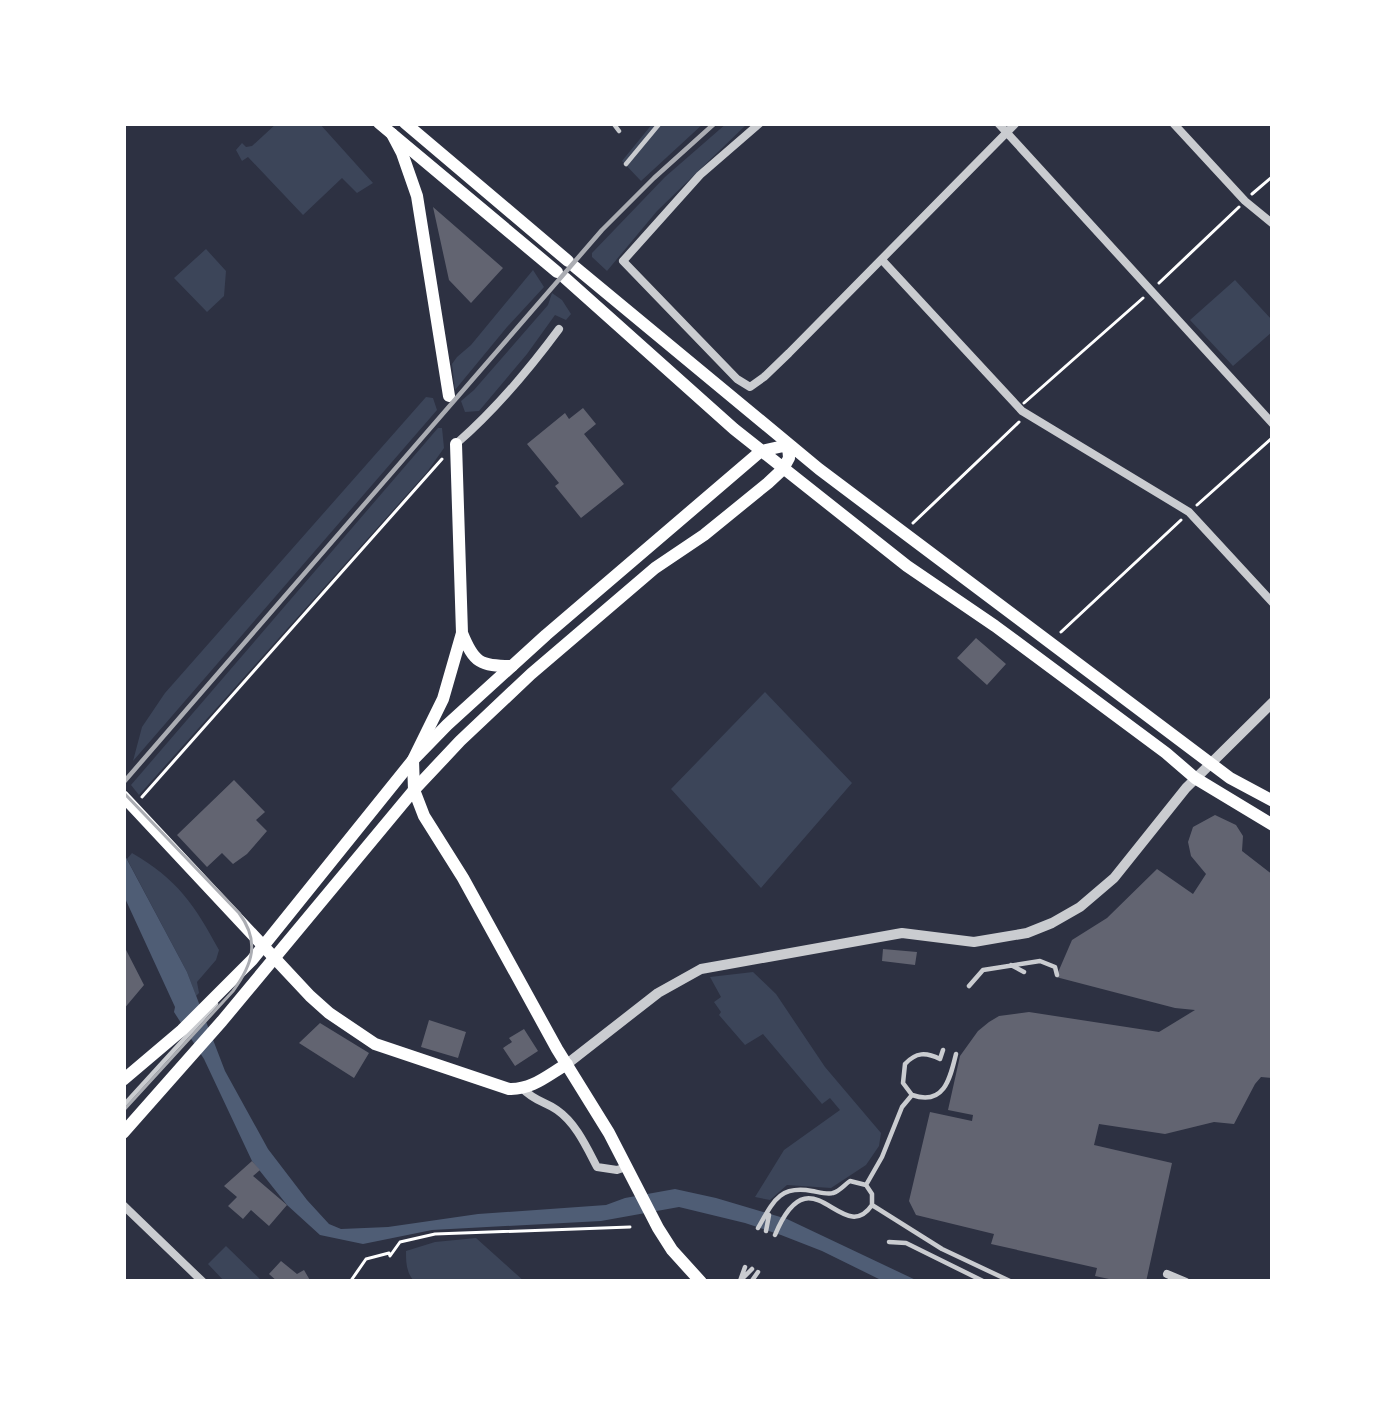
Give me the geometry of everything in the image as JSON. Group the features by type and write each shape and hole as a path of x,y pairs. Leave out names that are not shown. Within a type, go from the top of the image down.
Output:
{"main road":[{"path":"405,123 788,445 1209,763 1273,801"},
{"path":"385,128 561,275 760,452 1195,778 1273,825"},
{"path":"385,128 402,153 417,196 449,397"},
{"path":"123,1080 184,1034 206,1010 413,760 512,666 760,452 788,445"},
{"path":"123,1133 460,741 655,568 704,535 783,469 789,458 788,445"},
{"path":"451,448 462,633 443,699 413,760 414,790 424,816 609,1133 651,1215 672,1250 701,1282"},
{"path":"462,633 476,661 512,666"},
{"path":"130,799 329,1013 375,1044 499,1087 523,1089 567,1064"}],"street":[{"path":"760,123 700,175 623,262 750,387 1016,123"},
{"path":"998,123 1273,424"},
{"path":"1173,123 1273,224"},
{"path":"882,260 1023,411 1190,512 1273,603"},
{"path":"451,448 485,420 559,329"},
{"path":"567,1064 658,992 701,969 902,934 974,942 1028,933 1052,923 1114,878 1195,778 1273,702"},
{"path":"523,1089 566,1118 597,1167 626,1167"},
{"path":"123,1205 203,1282"},
{"path":"1163,1278 1186,1282"}],"lane":[{"path":"613,123 619,131"},
{"path":"626,164 660,123"},
{"path":"969,986 983,970 1040,961 1055,967 1058,974"},
{"path":"1011,965 1024,972"},
{"path":"123,1106 184,1034"},
{"path":"943,1050 940,1059 924,1053 905,1064 902,1077 912,1095 929,1098 944,1086 956,1054"},
{"path":"866,1185 912,1095"},
{"path":"762,1229 769,1209 787,1191 826,1194 850,1181 866,1185 872,1194 872,1205 854,1218 808,1198 798,1199 783,1215 775,1235"},
{"path":"837,1192 838,1209"},
{"path":"872,1205 942,1249 1012,1282"},
{"path":"889,1242 906,1243 985,1282"},
{"path":"739,1281 752,1269 751,1282"}],"path":[{"path":"1251,195 1273,176"},
{"path":"912,524 1023,411 1239,206"},
{"path":"1060,634 1273,437"},
{"path":"130,799 451,448"},
{"path":"350,1282 366,1259 390,1256 400,1242 435,1234 630,1227"}],"shaded area":[{"path":"277,123 319,123 373,183 357,193 342,178 303,215 248,157 242,161 236,150 242,143 252,146"},
{"path":"653,123 704,123 641,181 622,161"},
{"path":"727,123 748,123 657,211 607,271 592,253 665,177"},
{"path":"206,249 226,271 224,296 207,312 174,278"},
{"path":"533,270 544,287 455,390 452,364"},
{"path":"1235,280 1273,321 1273,331 1233,366 1190,320"},
{"path":"552,293 571,314 566,320 555,315 479,411 465,412 461,401 548,305"},
{"path":"426,397 433,398 437,410 133,761 142,727 165,693"},
{"path":"442,428 444,448 427,472 139,795 131,785"},
{"path":"765,692 852,783 761,888 671,789"},
{"path":"123,852 187,972 225,1071 268,1149 329,1224 341,1229 388,1227 478,1214 606,1205 675,1189 787,1219 920,1282 885,1282 781,1235 679,1207 601,1221 432,1230 363,1244 320,1235 287,1205 252,1161 204,1059 174,1012 123,894"},
{"path":"132,853 183,894 219,950 197,982 196,996 127,859"},
{"path":"753,972 776,994 825,1067 881,1133 879,1146 866,1165 831,1188 787,1185 770,1200 755,1197 784,1150 840,1110 830,1098 822,1104 763,1034 745,1045 719,1015 714,1002 721,997 710,977"},
{"path":"476,1238 525,1282 415,1282 410,1275 406,1251"},
{"path":"226,1246 263,1282 225,1282 208,1264"}],"building":[{"path":"433,207 503,268 471,303 449,280"},
{"path":"583,408 596,424 584,434 624,484 581,518 527,444 565,413 569,419"},
{"path":"976,638 1006,664 987,685 957,658"},
{"path":"234,780 265,812 256,820 267,831 233,864 222,853 207,867 177,835"},
{"path":"1215,815 1236,825 1243,836 1242,851 1273,875 1273,1078 1261,1077 1255,1084 1234,1124 1214,1122 1165,1134 1099,1124 1094,1145 1172,1163 1146,1282 1095,1276 1097,1268 991,1244 994,1234 916,1215 909,1201 930,1112 972,1121 973,1115 948,1110 960,1056 989,1022 1029,1012 1159,1032 1195,1010 1056,977 1072,940 1107,918 1157,869 1193,894 1206,874 1191,856 1188,842 1193,827"},
{"path":"123,944 144,985 123,1010"},
{"path":"883,949 917,952 915,965 882,961"},
{"path":"429,1020 466,1032 458,1058 421,1047"},
{"path":"320,1023 369,1053 354,1078 299,1043"},
{"path":"524,1029 538,1051 515,1066 503,1048"},
{"path":"252,1161 260,1170 253,1176 287,1205 269,1226 251,1210 243,1219 228,1206 237,1197 224,1186"},
{"path":"281,1261 297,1274 304,1270 311,1282 278,1282 269,1274"}],"tram line":[{"path":"123,1111 233,991 249,962 252,943 239,913 124,793"}],"railway":[{"path":"123,783 602,230 715,123"}]}
